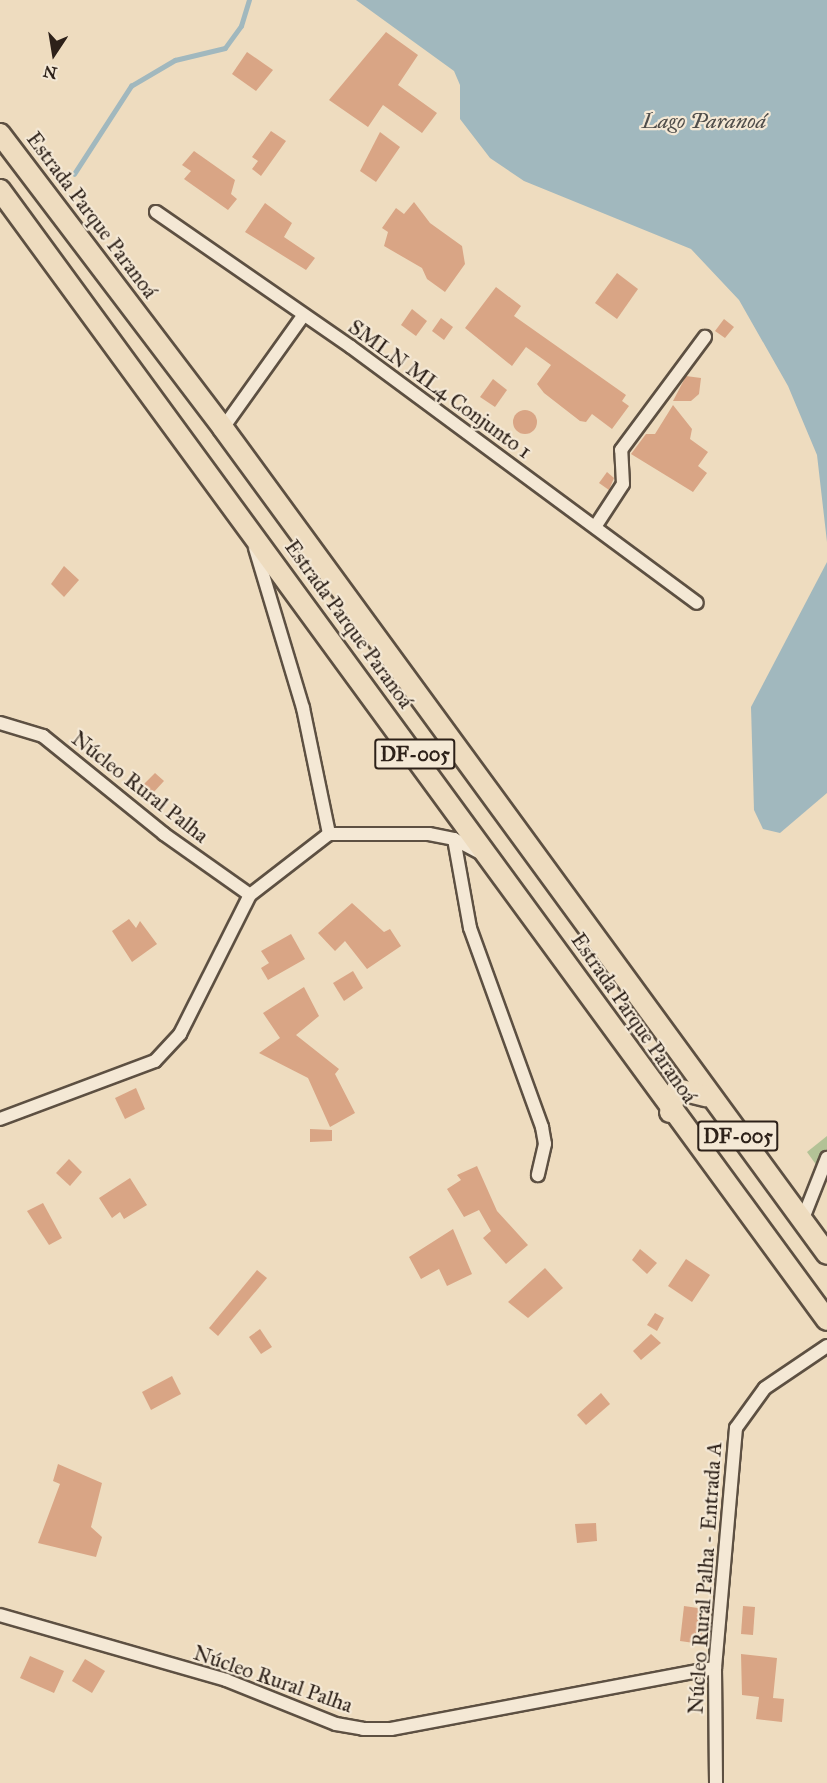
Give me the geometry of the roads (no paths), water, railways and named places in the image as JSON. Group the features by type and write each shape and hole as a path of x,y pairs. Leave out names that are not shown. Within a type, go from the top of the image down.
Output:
{"main road":[{"name":"Estrada Parque Paranoá","path":"0,134 223,428 706,1096 827,1254"},
{"name":"Estrada Parque Paranoá","path":"0,190 493,860 670,1112 827,1320"},
{"path":"670,1112 677,1089 706,1096"}],"street":[{"name":"SMLN ML4 Conjunto 1","path":"156,212 595,527 697,603"},
{"path":"223,428 303,316"},
{"path":"595,527 623,484 621,450 705,337"},
{"path":"249,527 303,708 329,834"},
{"name":"Núcleo Rural Palha","path":"0,723 43,736 250,895"},
{"path":"0,1119 155,1061 166,1052 250,895 329,834 454,839 493,860"},
{"path":"454,839 470,928 543,1127 545,1151 538,1175"},
{"path":"802,1221 827,1158"},
{"name":"Núcleo Rural Palha - Entrada A","path":"716,1783 715,1668 736,1428 765,1388 827,1346"},
{"name":"Núcleo Rural Palha","path":"0,1615 226,1680 336,1724 363,1729 391,1729 715,1668"}],"water":[{"name":"Lago Paranoá","path":"356,0 827,0 827,542 817,455 788,386 739,300 691,249 524,181 490,158 460,119 460,85 454,71"},
{"path":"827,562 827,793 780,833 763,829 754,810 751,707"}],"waterway":[{"path":"74,174 131,86 175,60 225,48 241,26 249,0"}]}
